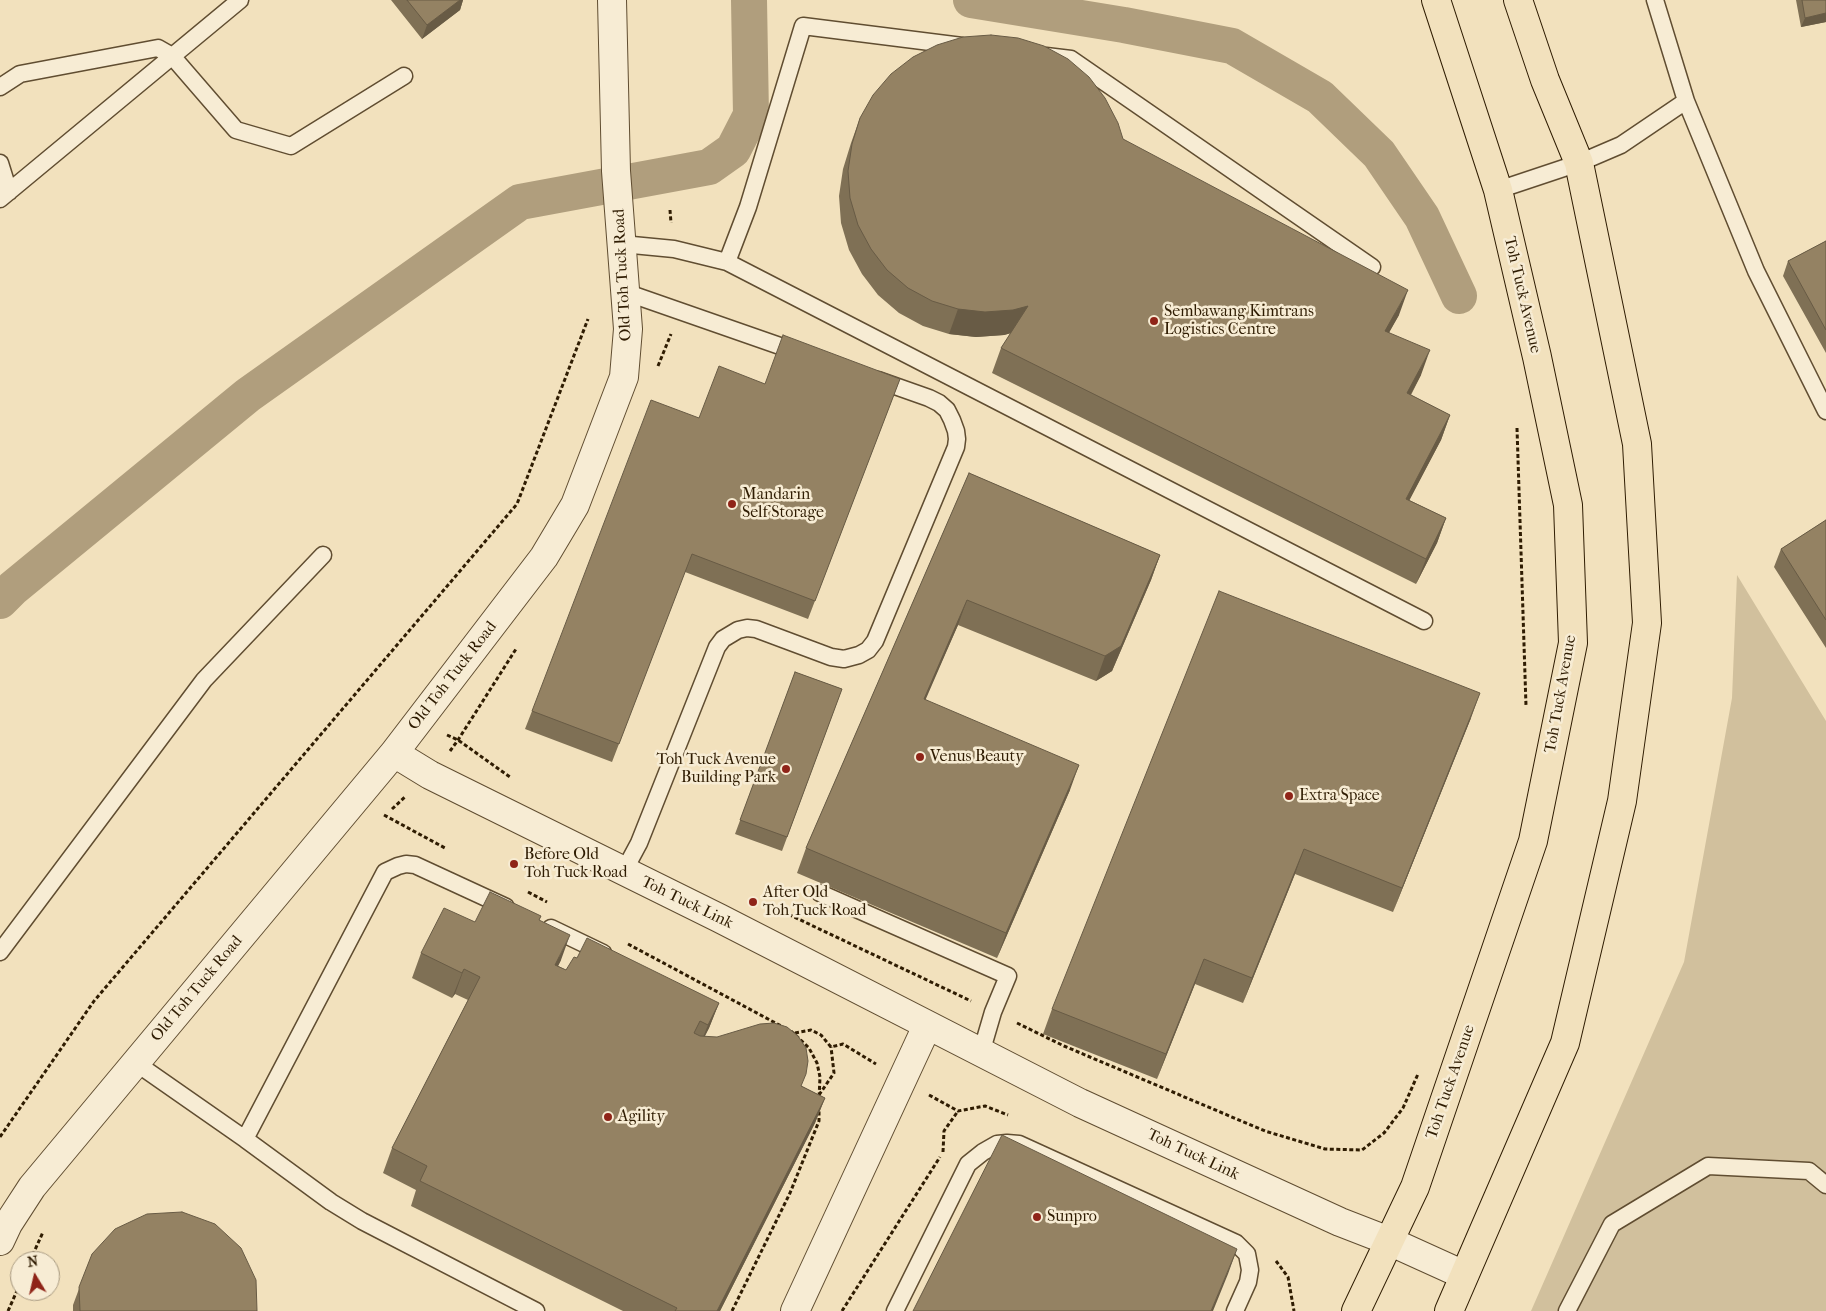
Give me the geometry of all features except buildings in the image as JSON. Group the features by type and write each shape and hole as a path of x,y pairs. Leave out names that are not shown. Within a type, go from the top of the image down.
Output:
{"main road":[{"name":"Toh Tuck Avenue","path":"1356,1311 1415,1187 1533,841 1573,643 1568,504 1537,357 1498,190 1436,0"},
{"path":"1449,1311 1564,1043 1622,801 1647,623 1637,444 1579,163 1545,80 1518,0"}],"street":[{"name":"Old Toh Tuck Road","path":"3,1228 32,1187 394,753 544,558 575,505 624,377 628,329 614,127 612,0"},
{"name":"Toh Tuck Link","path":"394,753 430,775 719,918 1080,1103 1340,1222 1389,1241 1464,1275"},
{"path":"795,1311 927,1026"}],"lane":[{"path":"4,196 240,0"},
{"path":"1655,0 1686,101 1756,271 1826,411"},
{"path":"727,262 748,207 803,26 982,48"},
{"path":"0,87 20,74 158,48 172,56 236,130 291,146 404,76"},
{"path":"1031,55 1071,60 1372,267"},
{"path":"1498,190 1579,163 1621,145 1686,101"},
{"path":"0,163 4,196"},
{"path":"622,244 674,249 727,262 1424,620"},
{"path":"625,292 818,359"},
{"path":"624,872 639,843 717,647 723,639 730,633 747,628 756,629 831,657 844,659 859,655 868,650 874,641 956,447 957,439 956,431 947,410 939,403 864,375"},
{"path":"0,952 204,680 323,555"},
{"path":"245,1138 385,872 391,868 406,864 415,865 523,915"},
{"path":"820,893 1008,976 981,1053"},
{"path":"541,924 613,958"},
{"path":"136,1063 245,1138 332,1202 362,1221 536,1311"},
{"path":"895,1311 968,1164 997,1144 1007,1143 1018,1144 1236,1243 1247,1254 1250,1270 1248,1282 1235,1311"},
{"path":"1567,1311 1612,1224 1708,1166 1809,1171 1826,1185"}],"path":[{"path":"0,1137 94,1001 517,504 588,319"},
{"path":"1517,418 1526,708"},
{"path":"418,721 458,740 515,780"},
{"path":"378,823 384,815 430,775 458,740"},
{"path":"763,902 1064,1046 1265,1131 1325,1149 1362,1150 1384,1133 1403,1108 1421,1066"},
{"path":"732,1311 790,1193 819,1121 820,1077 817,1064 809,1048 795,1033"},
{"path":"819,1096 834,1073 831,1047"},
{"path":"943,1152 944,1131 958,1111"},
{"path":"1002,1118 1010,1116"},
{"path":"842,1311 943,1152 950,1146"},
{"path":"35,1251 45,1228"}],"shaded area":[{"path":"1737,575 1826,721 1826,1311 1531,1311 1684,962 1732,698"}],"waterway":[{"path":"0,601 13,588 248,395 520,202 709,167 733,150 751,115 749,0"},
{"path":"971,0 1124,25 1232,46 1320,97 1379,154 1422,217 1459,296"}],"place":[{"name":"Sembawang Kimtrans Logistics Centre","path":"1154,321"},
{"name":"Mandarin Self Storage","path":"732,504"},
{"name":"Venus Beauty","path":"920,757"},
{"name":"Toh Tuck Avenue Building Park","path":"786,769"},
{"name":"Extra Space","path":"1289,796"},
{"name":"Before Old Toh Tuck Road","path":"514,864"},
{"name":"After Old Toh Tuck Road","path":"753,902"},
{"name":"Agility","path":"608,1117"},
{"name":"Sunpro","path":"1037,1217"}]}
